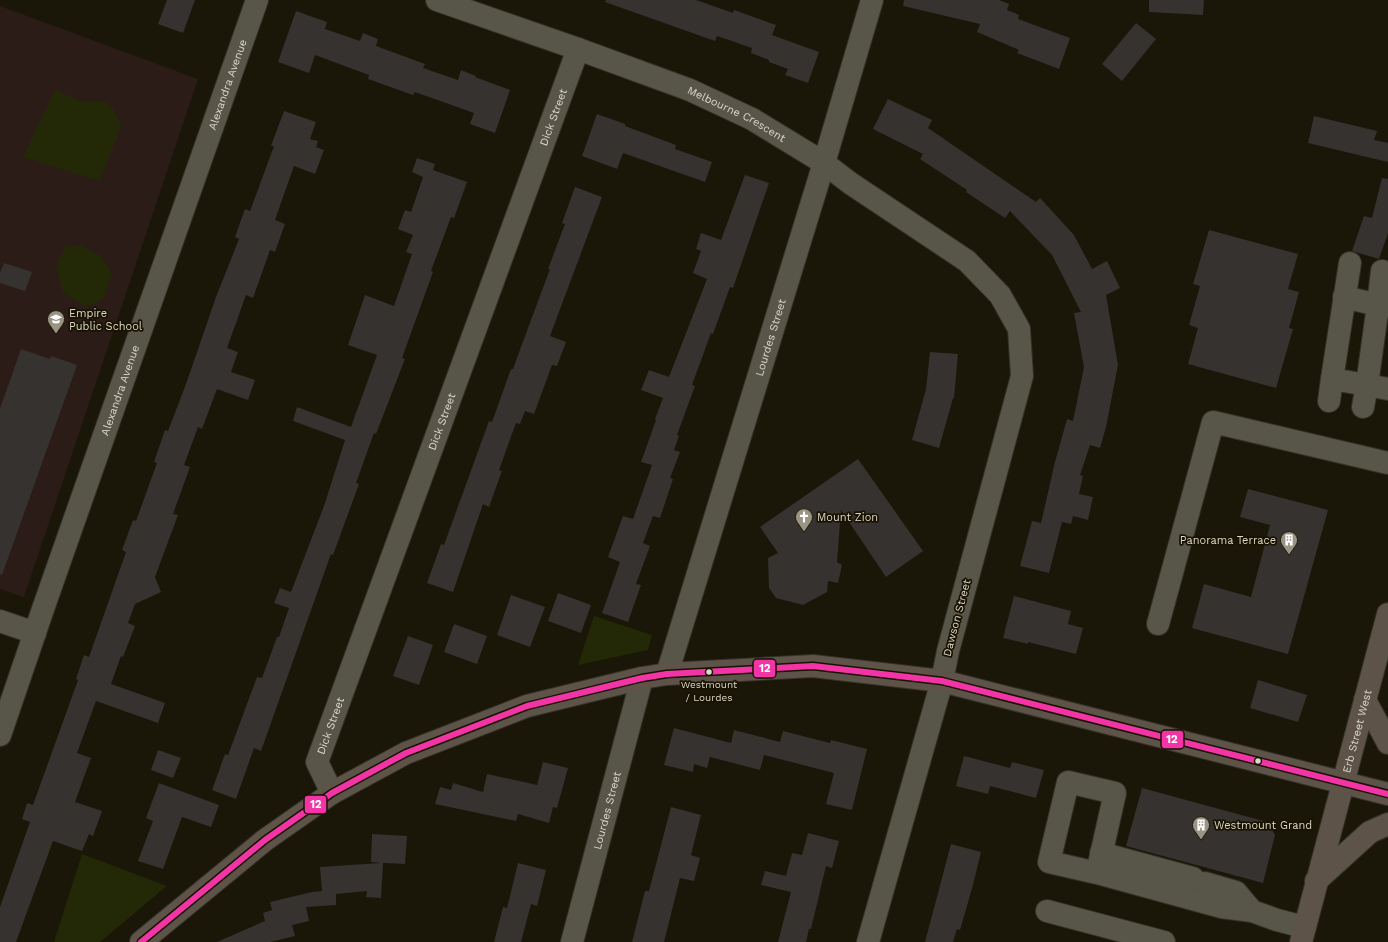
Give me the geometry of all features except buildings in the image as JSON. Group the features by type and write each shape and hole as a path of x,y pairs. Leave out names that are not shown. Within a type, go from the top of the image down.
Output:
{"main road":[{"name":"Erb Street West","path":"1302,935 1388,614"},
{"path":"141,942 265,840 332,793 406,753 527,706 642,678 667,674 813,666 942,681 1388,794"},
{"path":"1365,700 1388,742"},
{"path":"1316,881 1370,832 1388,824"}],"street":[{"name":"Alexandra Avenue","path":"0,736 257,0"},
{"name":"Melbourne Crescent","path":"437,0 690,90 752,119 824,163 850,183 968,261 1000,294"},
{"name":"Lourdes Street","path":"667,674 824,163 872,0"},
{"name":"Dick Street","path":"332,793 317,762 578,49"},
{"path":"1329,401 1350,263"},
{"path":"1364,407 1378,387 1383,305 1382,271"},
{"name":"Dawson Street","path":"868,942 942,681 948,651 1022,376 1019,329 1000,294"},
{"path":"1344,297 1383,305"},
{"path":"1332,379 1378,387"},
{"path":"1158,624 1213,422 1388,463"},
{"path":"0,620 35,633"},
{"name":"Lourdes Street","path":"572,942 642,678"},
{"path":"1252,911 1236,892 1199,880 1099,863 1221,907 1252,911 1278,920 1302,935"},
{"path":"1047,910 1164,942"}],"shaded area":[{"name":"Empire Public School","path":"0,6 198,79 24,597 0,589"}],"green space":[{"path":"55,90 80,101 106,102 114,110 121,126 100,181 23,157"},
{"path":"80,245 101,256 112,273 104,298 86,307 63,293 56,265 66,246"},
{"path":"594,616 652,635 648,650 578,665"},
{"path":"82,854 167,886 100,942 54,942"}],"transit line":[{"name":"12","path":"141,942 265,840 332,793 406,753 527,706 642,678 667,674 813,666 942,681 1388,794"}],"place":[{"name":"Empire Public School","path":"56,334"},
{"name":"Mount Zion","path":"804,532"},
{"name":"Panorama Terrace","path":"1289,555"},
{"name":"Westmount / Lourdes","path":"709,672"},
{"name":"Westmount Grand","path":"1201,840"}]}
